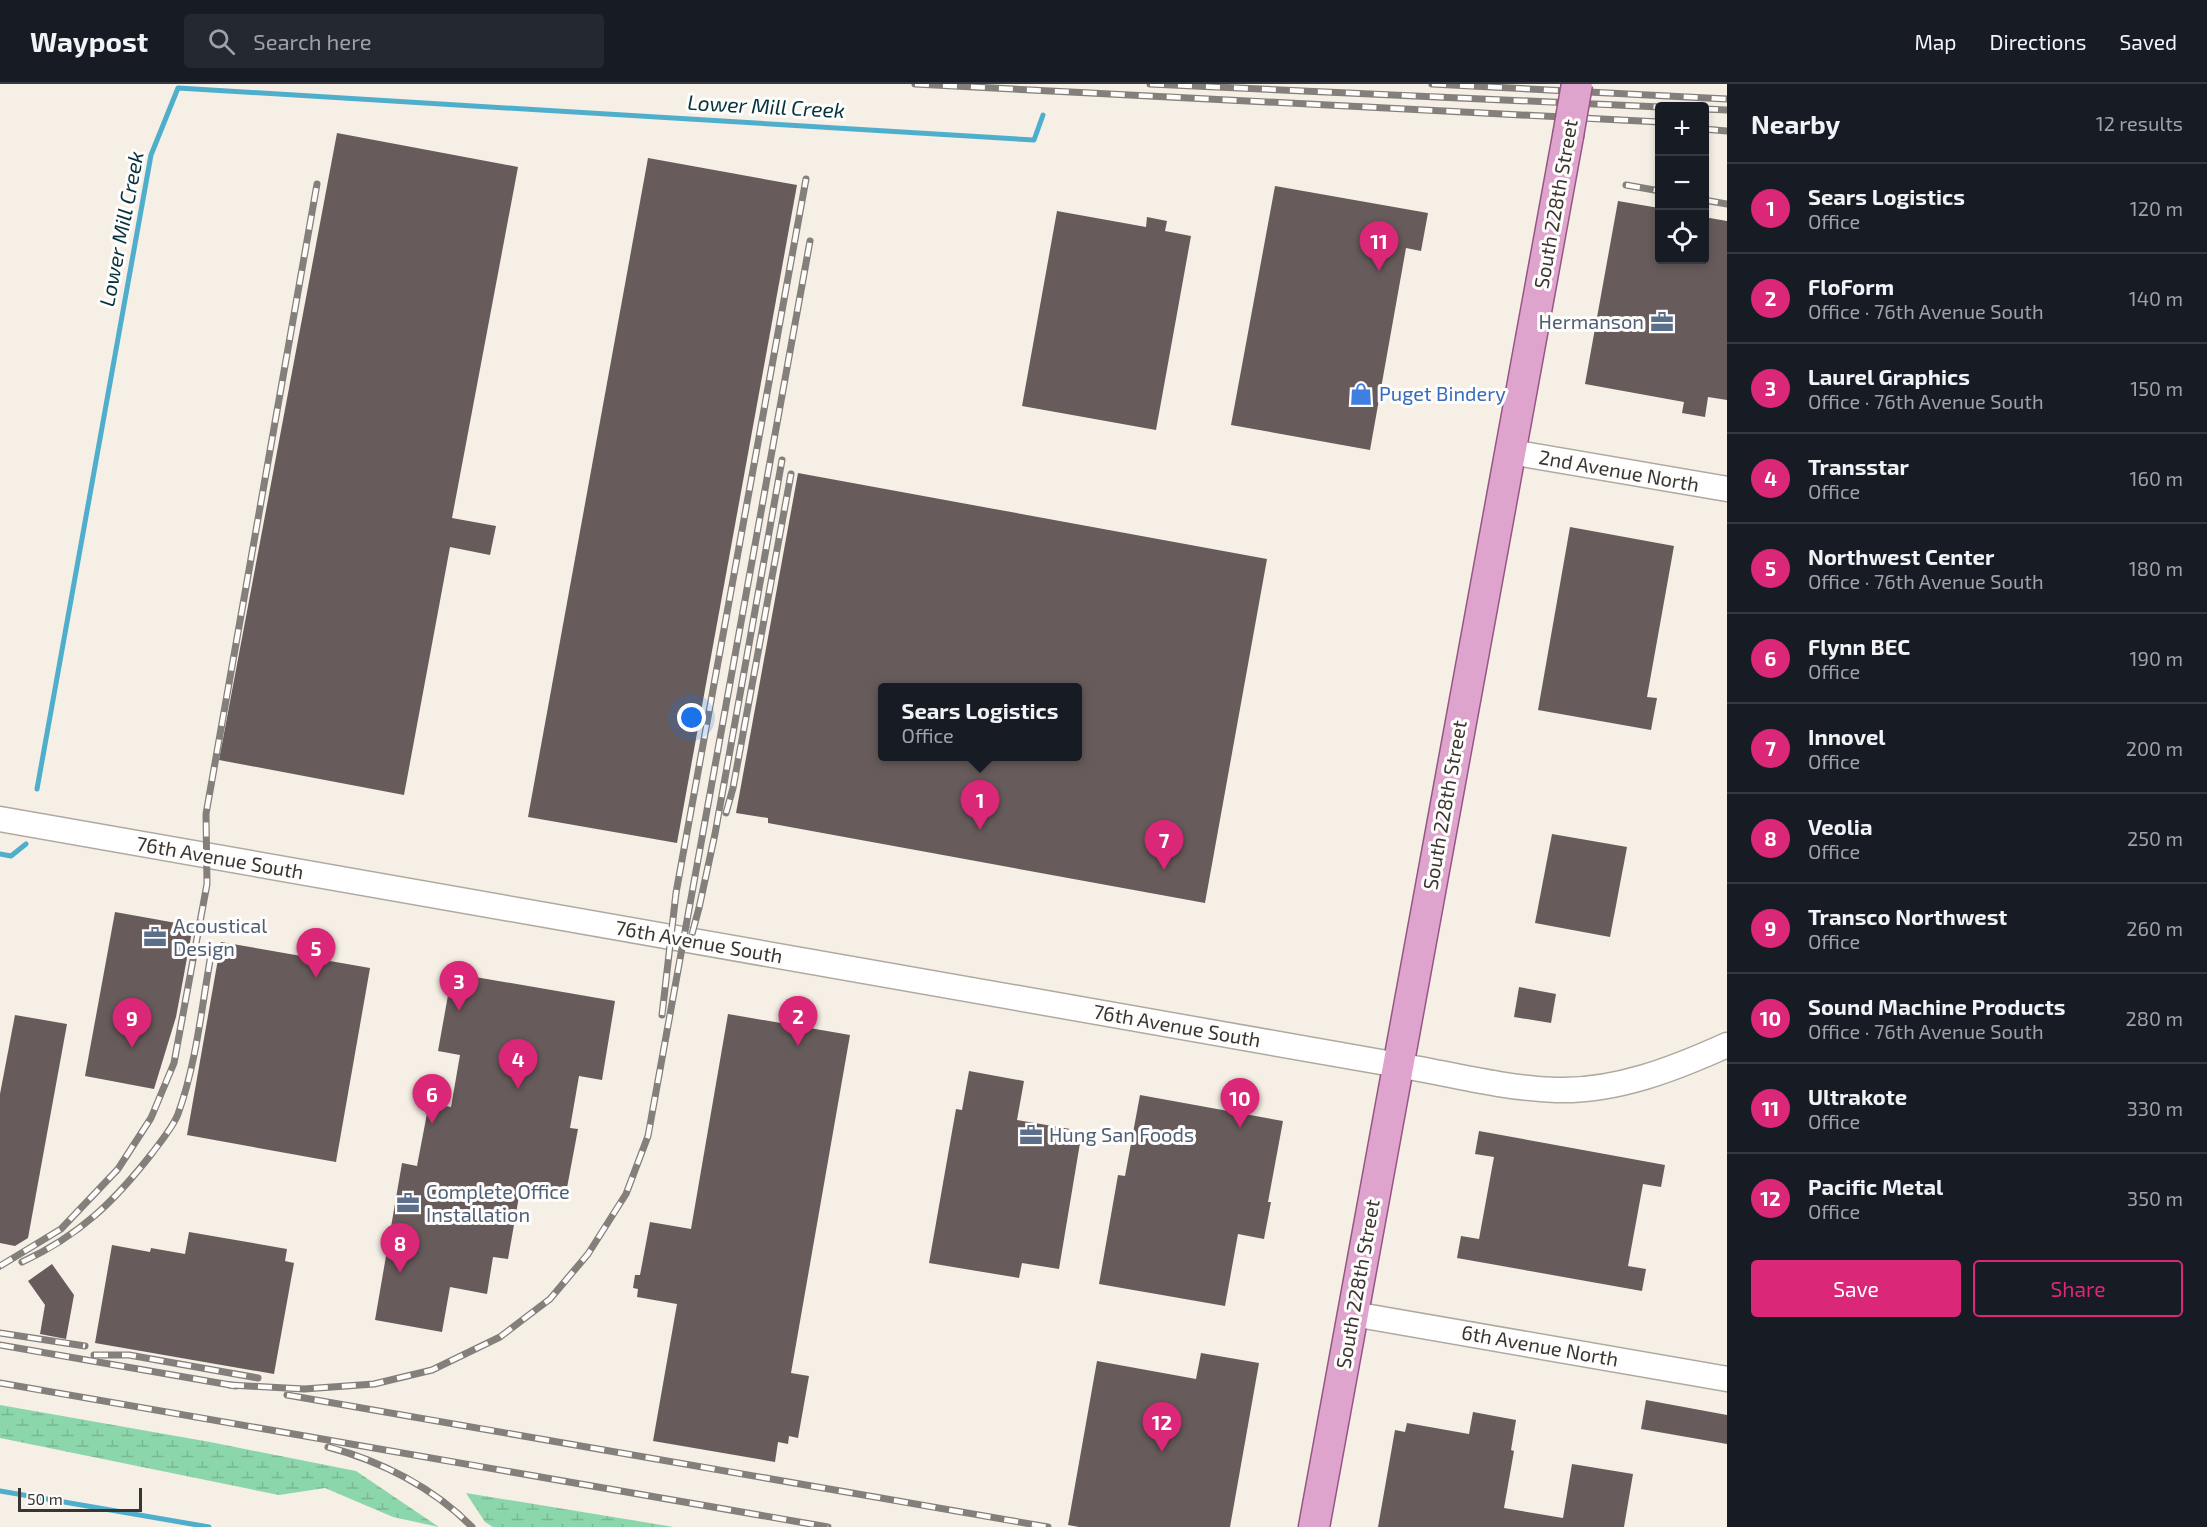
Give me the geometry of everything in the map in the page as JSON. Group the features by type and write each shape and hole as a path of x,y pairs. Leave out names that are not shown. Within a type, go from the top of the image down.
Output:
{"main road":[{"name":"South 228th Street","path":"1314,1527 1577,84"}],"street":[{"name":"2nd Avenue North","path":"1511,452 1727,489"},
{"name":"76th Avenue South","path":"0,819 1516,1087 1558,1090 1599,1087 1640,1079 1727,1045"},
{"name":"6th Avenue North","path":"1353,1314 1727,1379"}],"green space":[{"path":"0,1405 210,1442 356,1471 439,1527 393,1517 325,1488 279,1495 0,1438"},
{"path":"466,1493 674,1527 493,1527 485,1522"}],"building":[{"path":"337,133 518,167 452,518 496,526 490,555 450,547 404,795 219,760"},
{"path":"648,158 797,185 677,843 528,817"},
{"path":"1275,186 1428,213 1421,251 1406,248 1370,450 1231,425"},
{"name":"Hermanson","path":"1618,201 1655,207 1655,264 1709,264 1709,218 1727,221 1727,400 1708,397 1705,417 1682,413 1684,402 1585,384"},
{"path":"1057,211 1146,227 1147,217 1167,221 1165,231 1191,236 1156,430 1022,406"},
{"path":"798,473 1267,559 1205,903 768,823 768,818 736,813"},
{"path":"1570,527 1674,546 1647,697 1657,698 1651,730 1538,710"},
{"path":"1552,834 1627,847 1610,937 1535,923"},
{"path":"115,912 193,926 176,1017 154,1089 85,1076"},
{"path":"221,942 370,968 336,1162 187,1135"},
{"path":"452,973 615,1001 602,1080 579,1076 570,1128 578,1129 566,1193 521,1185 508,1259 493,1257 487,1294 450,1287 442,1332 375,1320 402,1163 417,1166 429,1103 451,1107 460,1055 438,1051"},
{"path":"1519,987 1556,994 1551,1023 1514,1017"},
{"path":"728,1014 850,1035 791,1373 809,1376 798,1438 789,1436 788,1444 778,1442 775,1462 653,1441 677,1304 637,1297 638,1289 633,1288 635,1275 640,1275 650,1222 691,1229"},
{"path":"15,1015 67,1024 28,1238 15,1246 0,1243 0,1094"},
{"path":"969,1071 1024,1081 1017,1120 1082,1131 1059,1269 1022,1263 1019,1278 929,1263 956,1109 962,1110"},
{"path":"1140,1095 1283,1121 1268,1202 1271,1202 1264,1239 1238,1234 1225,1306 1099,1284 1118,1175 1125,1176"},
{"path":"1479,1131 1665,1165 1661,1187 1643,1184 1628,1266 1646,1269 1642,1291 1457,1258 1461,1236 1479,1239 1494,1157 1475,1154"},
{"path":"189,1232 287,1249 285,1261 294,1263 274,1374 95,1343 112,1245 150,1252 151,1248 185,1254"},
{"path":"52,1264 74,1295 66,1339 40,1334 45,1305 28,1281"},
{"path":"1201,1353 1259,1363 1230,1527 1079,1527 1068,1525 1097,1361 1196,1379"},
{"path":"1646,1400 1727,1415 1727,1444 1641,1429"},
{"path":"1473,1412 1516,1420 1511,1450 1514,1451 1504,1508 1563,1518 1572,1464 1633,1474 1624,1527 1378,1527 1395,1430 1405,1432 1407,1423 1469,1434"}],"waterway":[{"name":"Lower Mill Creek","path":"37,789 151,155 178,88 1034,140 1043,115"},
{"name":"Lower Mill Creek","path":"0,854 11,856 26,844"},
{"path":"0,1491 209,1527"}],"railway":[{"path":"915,84 1655,122"},
{"path":"1150,84 1655,107"},
{"path":"1432,84 1727,99"},
{"path":"1709,109 1727,110"},
{"path":"1709,129 1727,131"},
{"path":"662,1015 676,893 806,179"},
{"path":"0,1266 61,1229 118,1169 151,1118 174,1063 207,884 206,814 317,184"},
{"path":"1626,185 1655,190"},
{"path":"1709,201 1727,204"},
{"path":"230,1385 304,1389 374,1384 432,1370 500,1337 550,1299 588,1254 626,1194 648,1136 810,241"},
{"path":"692,934 715,834 782,460"},
{"path":"726,813 733,788 791,474"},
{"path":"22,1262 43,1252 95,1216 139,1170 173,1124 190,1074 212,949"},
{"path":"0,1333 85,1346"},
{"path":"0,1345 236,1386"},
{"path":"94,1355 129,1355 258,1378"},
{"path":"0,1383 828,1527"},
{"path":"287,1395 1048,1527"},
{"path":"328,1447 368,1460 406,1478 441,1500 472,1527"}],"place":[{"name":"Ultrakote","path":"1379,271"},
{"name":"Hermanson","path":"1662,322"},
{"name":"Puget Bindery","path":"1361,394"},
{"name":"Sears Logistics","path":"980,830"},
{"name":"Innovel","path":"1164,870"},
{"name":"Acoustical Design","path":"155,937"},
{"name":"Northwest Center","path":"316,978"},
{"name":"Laurel Graphics","path":"459,1011"},
{"name":"FloForm","path":"798,1046"},
{"name":"Transco Northwest","path":"132,1048"},
{"name":"Transstar","path":"518,1089"},
{"name":"Flynn BEC","path":"432,1124"},
{"name":"Sound Machine Products","path":"1240,1128"},
{"name":"Hung San Foods","path":"1031,1135"},
{"name":"Complete Office Installation","path":"408,1203"},
{"name":"Veolia","path":"400,1273"},
{"name":"Pacific Metal","path":"1162,1452"}]}
